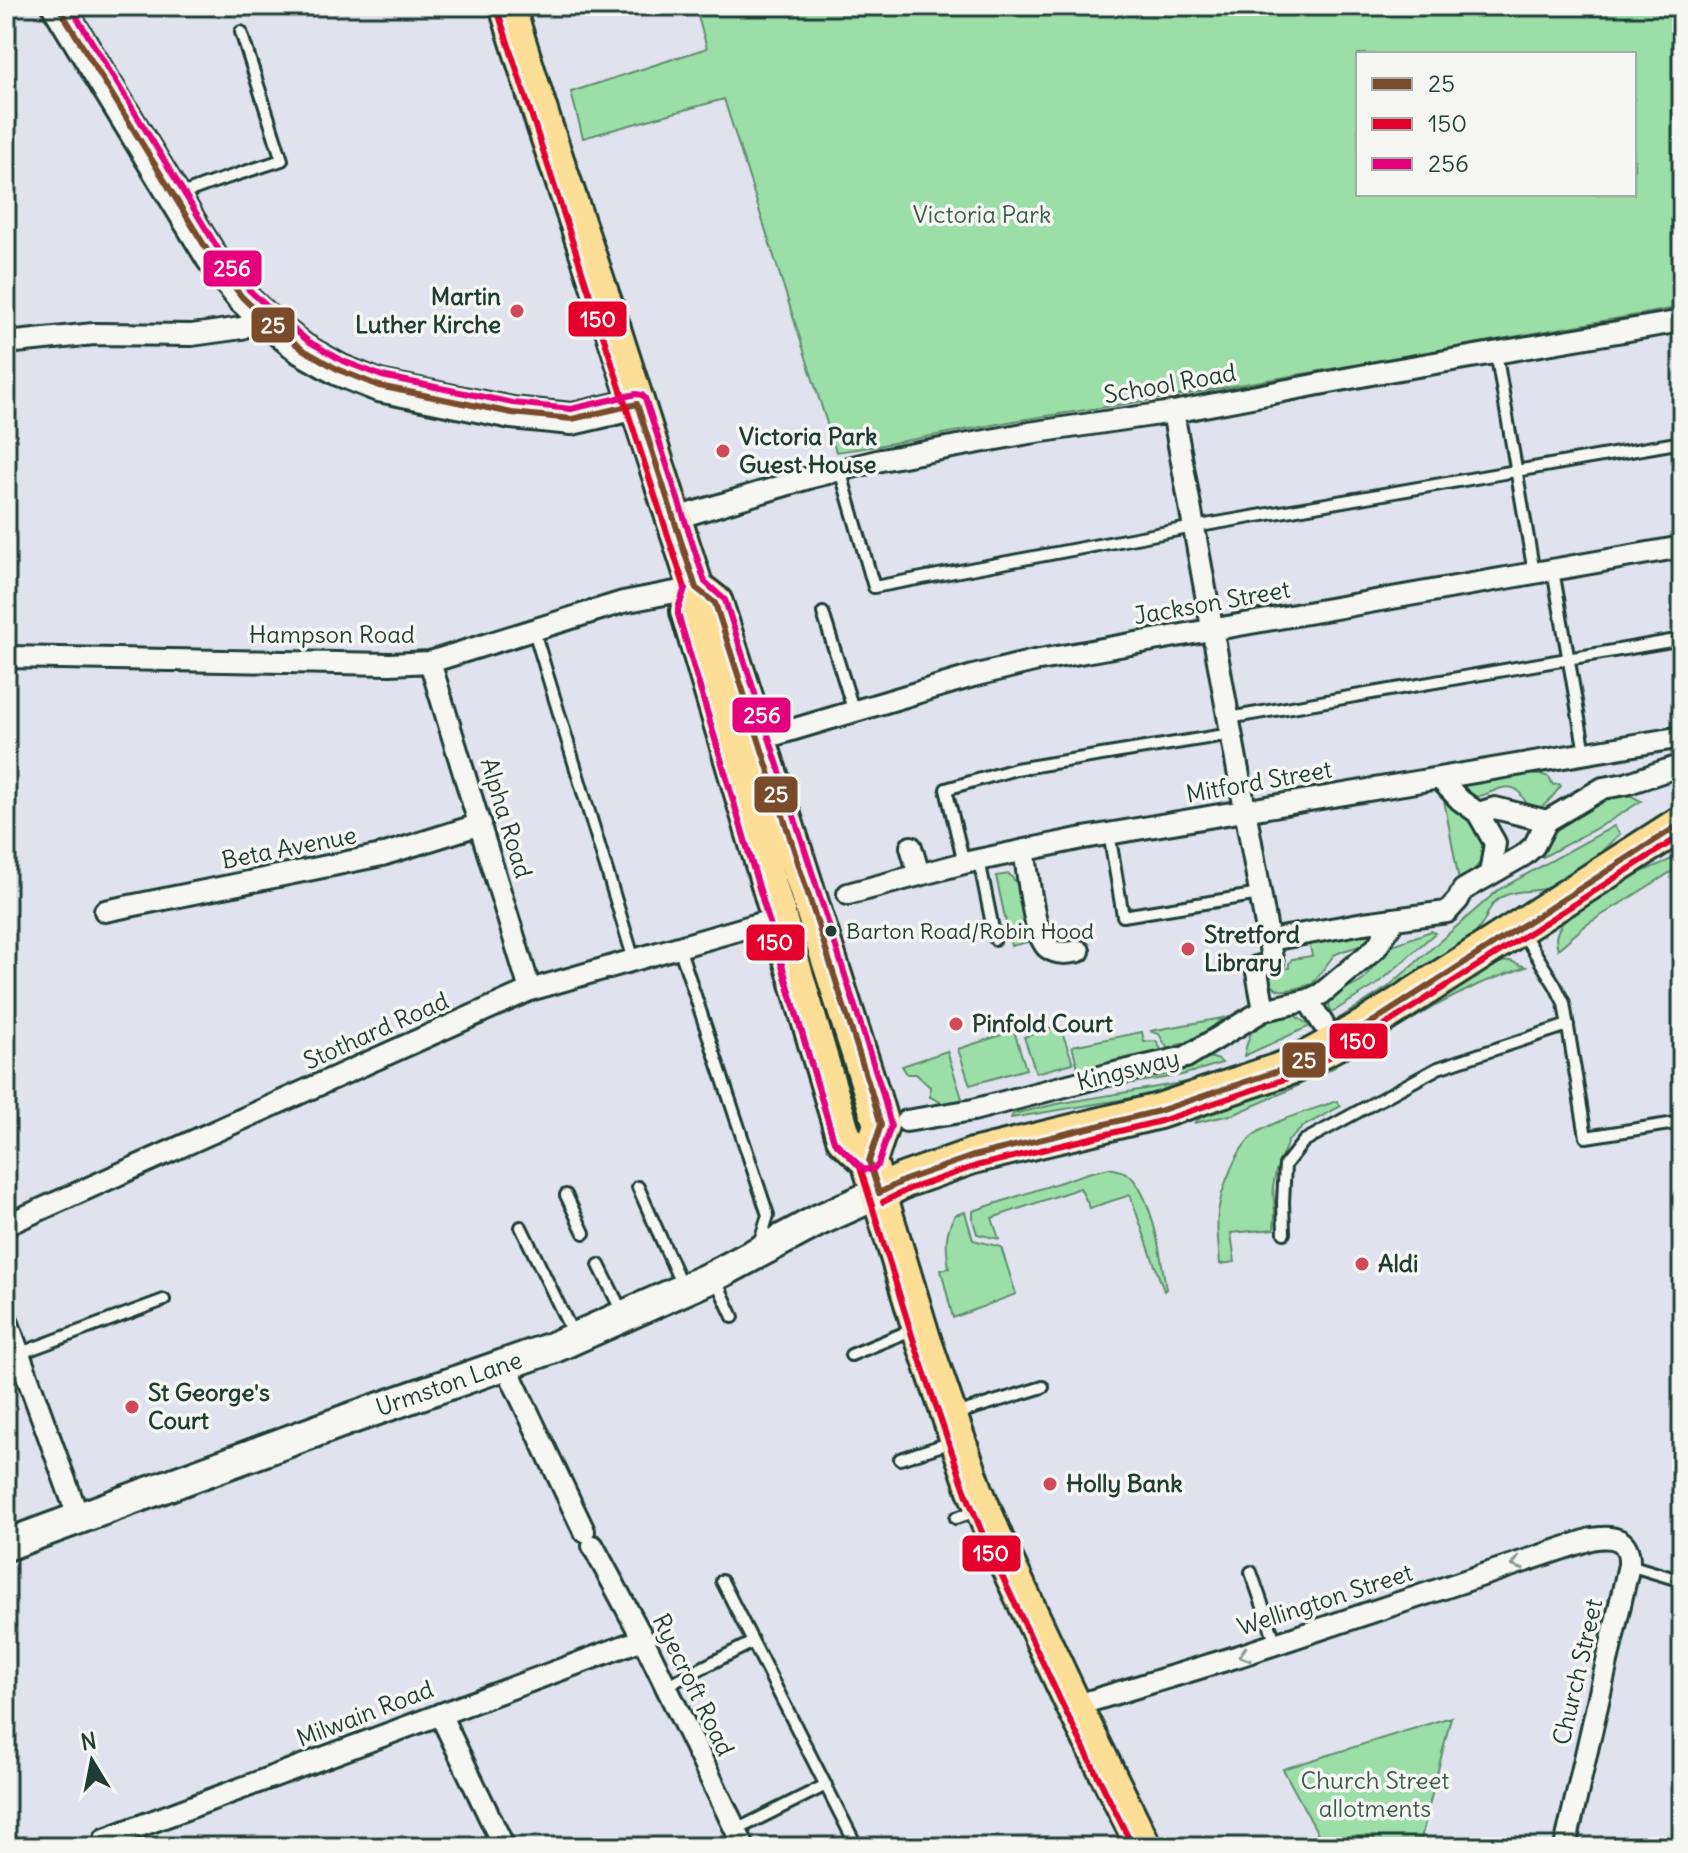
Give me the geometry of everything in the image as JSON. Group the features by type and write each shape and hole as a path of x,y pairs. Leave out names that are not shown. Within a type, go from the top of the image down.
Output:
{"main road":[{"path":"58,6 212,258 242,297 302,349 339,370 379,386 512,413 572,419 637,404"},
{"path":"507,6 696,588 715,603 813,907 881,1125 869,1161"},
{"path":"696,588 688,611 844,1138 869,1161 954,1428 970,1513 1074,1706 1144,1847"},
{"name":"Kingsway","path":"879,1193 905,1180 973,1156 1159,1111 1293,1066 1366,1026 1682,823"},
{"path":"779,918 813,907"},
{"name":"Urmston Lane","path":"6,1545 349,1419 509,1364 684,1290 819,1220 879,1193"}],"street":[{"path":"6,343 94,334 192,335 242,328 264,318"},
{"name":"School Road","path":"673,519 881,460 1029,433 1173,412 1682,321"},
{"path":"1173,412 1260,894 1267,965 1256,967 1264,1010"},
{"name":"Jackson Street","path":"758,740 1004,667 1682,547"},
{"name":"Hampson Road","path":"6,657 390,664 430,662 623,602 696,588"},
{"name":"Alpha Road","path":"430,662 530,990"},
{"name":"Mitford Street","path":"848,894 971,861 1109,833 1682,737"},
{"path":"1281,938 1447,912 1463,890 1534,846 1547,821 1603,788 1682,765"},
{"path":"1628,779 1647,797"},
{"path":"1443,782 1478,813 1495,843 1490,874"},
{"path":"1478,813 1495,808 1547,821"},
{"name":"Beta Avenue","path":"105,911 382,855 481,824"},
{"path":"911,847 919,874"},
{"path":"1024,850 1038,934 1047,947 1062,954 1079,951"},
{"name":"Stothard Road","path":"6,1225 530,990 779,918"},
{"path":"1323,1024 1314,997 1376,948 1395,919"},
{"name":"Kingsway","path":"919,1123 1186,1057 1264,1010 1314,997"},
{"path":"6,1318 79,1519"},
{"name":"Ryecroft Road","path":"509,1364 513,1381 589,1539 643,1639 740,1839"},
{"name":"Wellington Street","path":"1074,1706 1276,1644 1591,1539 1612,1538 1620,1541 1626,1546 1629,1565"},
{"name":"Church Street","path":"1565,1847 1629,1565"},
{"name":"Milwain Road","path":"105,1839 643,1639"},
{"path":"440,1714 504,1847"}],"lane":[{"path":"174,197 282,160 241,32"},
{"path":"1496,352 1516,471 1569,659 1585,753"},
{"path":"840,470 874,587 1194,527 1682,442"},
{"path":"823,613 854,712"},
{"path":"534,631 634,960"},
{"path":"995,939 946,789 1016,769 1682,639"},
{"path":"1109,833 1123,916 1260,894"},
{"path":"1520,927 1564,1003 1586,1137 1682,1122"},
{"path":"679,947 768,1215 756,1254"},
{"path":"1284,1233 1285,1165 1304,1141 1438,1068 1568,1025"},
{"path":"638,1187 684,1290"},
{"path":"566,1195 584,1233"},
{"path":"521,1227 575,1337"},
{"path":"599,1265 624,1316"},
{"path":"714,1276 733,1317"},
{"path":"18,1354 164,1300"},
{"path":"851,1355 920,1327"},
{"path":"900,1459 954,1428 1043,1387"},
{"path":"1629,1565 1682,1581"},
{"path":"1251,1572 1276,1644"},
{"path":"722,1581 857,1847"},
{"path":"666,1687 753,1642"},
{"path":"740,1839 826,1785"}],"green space":[{"name":"Victoria Park","path":"695,6 1682,6 1682,307 836,452 724,99 583,138 571,92 707,48"},
{"path":"1533,768 1535,775 1549,777 1553,785 1561,786 1548,802 1538,808 1528,805 1513,788 1475,797 1456,781"},
{"path":"1626,793 1641,801 1543,857 1542,851 1554,832 1611,794"},
{"path":"1444,800 1465,810 1488,842 1485,857 1460,886"},
{"path":"1614,826 1620,834 1574,876 1556,886 1502,897 1492,906 1467,943 1338,1026 1335,1021 1388,987 1498,890"},
{"path":"1679,856 1682,865 1586,925 1558,949 1558,931 1578,907 1612,886"},
{"path":"1009,874 1020,887 1032,941 1011,946 996,876"},
{"path":"1376,927 1376,941 1334,955 1312,984 1284,990 1273,986 1270,981 1267,972 1289,968 1292,959 1312,956 1308,935"},
{"path":"1431,931 1435,933 1379,983 1331,1013 1328,999 1336,991 1362,981 1390,946"},
{"path":"1510,961 1526,967 1479,984 1435,1006 1355,1054 1352,1050 1496,963"},
{"path":"1294,1015 1310,1026 1244,1056 1250,1035 1259,1023"},
{"path":"1223,1018 1196,1041 1177,1045 1169,1051 1159,1034 1150,1031"},
{"path":"1060,1026 1073,1063 1036,1073 1024,1037"},
{"path":"1014,1031 1026,1069 970,1085 958,1049"},
{"path":"1142,1032 1144,1042 1156,1041 1165,1056 1080,1075 1072,1046"},
{"path":"1315,1033 1318,1038 1283,1055 1174,1091 1011,1118 1013,1114 1057,1104 1198,1080 1260,1059"},
{"path":"947,1051 964,1105 950,1107 930,1097 930,1087 916,1074 907,1074 902,1066"},
{"path":"1206,1056 1222,1063 1182,1075 1084,1091"},
{"path":"1332,1063 1335,1067 1235,1114 1194,1123 1206,1113"},
{"path":"1337,1101 1341,1106 1304,1126 1288,1141 1273,1187 1274,1229 1231,1233 1235,1262 1220,1264 1217,1225 1220,1204 1230,1170 1248,1140 1284,1119"},
{"path":"1109,1168 1131,1176 1146,1202 1159,1247 1164,1291 1130,1195 1090,1208 1080,1188 992,1218 999,1239 977,1234 973,1211"},
{"path":"965,1212 973,1240 1001,1247 1016,1294 953,1318 941,1270 949,1268 947,1241 951,1222 955,1215"},
{"name":"Church Street allotments","path":"1451,1717 1419,1847 1325,1847 1283,1769"}],"transit line":[{"name":"25","path":"58,6 212,258 242,297 302,349 339,370 379,386 512,413 572,419 637,404"},
{"name":"256","path":"70,6 220,252 249,290 308,341 343,361 382,376 513,403 571,409 636,394 645,398 705,582 725,600 882,1091 891,1126 878,1165 872,1170 863,1169 834,1141 678,614 685,588"},
{"name":"150","path":"497,9 685,588 678,614 834,1141 860,1167 914,1342 986,1542 1133,1847"},
{"name":"25","path":"637,404 696,588 715,603 872,1094 881,1125 869,1161 879,1193"},
{"name":"25","path":"879,1193 905,1180 973,1156 1159,1111 1293,1066 1366,1026 1682,823"},
{"name":"150","path":"883,1202 909,1189 976,1166 1161,1121 1297,1075 1371,1034 1682,835"}],"place":[{"name":"Martin Luther Kirche","path":"517,311"},
{"name":"Victoria Park Guest House","path":"723,451"},
{"name":"Barton Road/Robin Hood","path":"831,931"},
{"name":"Stretford Library","path":"1188,949"},
{"name":"Pinfold Court","path":"956,1024"},
{"name":"Aldi","path":"1362,1264"},
{"name":"St George's Court","path":"132,1407"},
{"name":"Holly Bank","path":"1050,1484"}]}
